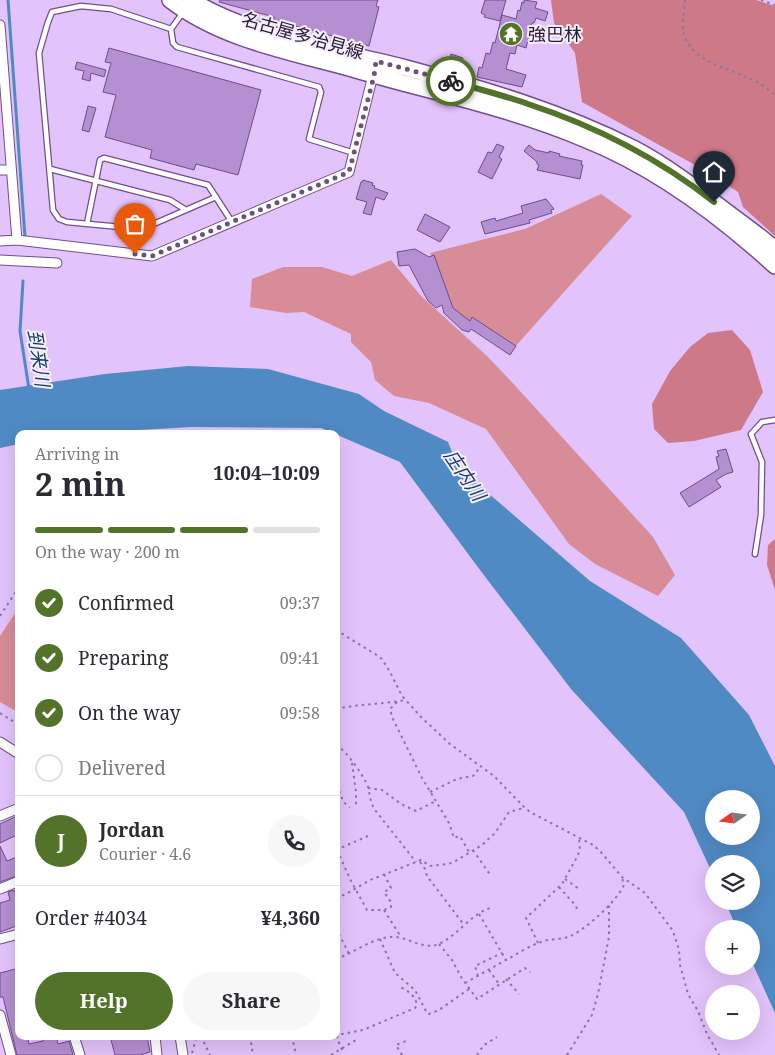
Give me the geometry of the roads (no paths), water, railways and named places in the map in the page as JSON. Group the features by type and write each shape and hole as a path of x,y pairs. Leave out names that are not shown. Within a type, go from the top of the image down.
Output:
{"main road":[{"name":"名古屋多治見線","path":"170,0 188,5 218,29 269,47 375,68 528,104 587,126 635,149 684,178 775,249"},
{"name":"名古屋多治見線","path":"375,68 518,114 585,139 634,163 678,189 751,244 775,266"}],"street":[{"path":"0,25 3,102 12,170 17,240"},
{"path":"0,241 17,240 152,256 349,172 375,68"},
{"path":"0,170 12,170"},
{"path":"0,260 57,262"},
{"path":"0,742 15,751"},
{"path":"0,805 2,815 15,810"},
{"path":"0,889 15,883"},
{"path":"0,940 15,935"},
{"path":"0,1015 11,1055"},
{"path":"75,1040 80,1055"},
{"path":"155,1040 157,1055"},
{"path":"181,1040 183,1055"}],"lane":[{"path":"188,5 171,29 173,43 177,47 319,87 321,92 309,139 354,153"},
{"path":"171,29 111,9 82,6 52,12 39,53 54,210 59,219 67,222 142,229 216,197"},
{"path":"87,224 100,160 104,158 208,185 232,222"},
{"path":"50,169 170,200 186,210"},
{"path":"755,554 761,515 762,462 751,434 762,422 775,420"}],"water":[{"name":"庄内川","path":"188,366 268,369 359,394 384,411 448,442 458,467 590,581 681,638 749,715 775,766 775,1013 758,975 760,975 760,920 733,920 729,910 760,910 760,855 705,855 705,858 684,812 571,689 400,462 340,436 340,430 326,430 321,428 190,427 140,430 15,430 15,445 0,448 0,390 105,374"}],"waterway":[{"name":"到来川","path":"8,0 25,237"},
{"name":"到来川","path":"23,281 20,331 29,389"}],"place":[{"name":"強巴林","path":"511,34"}]}
